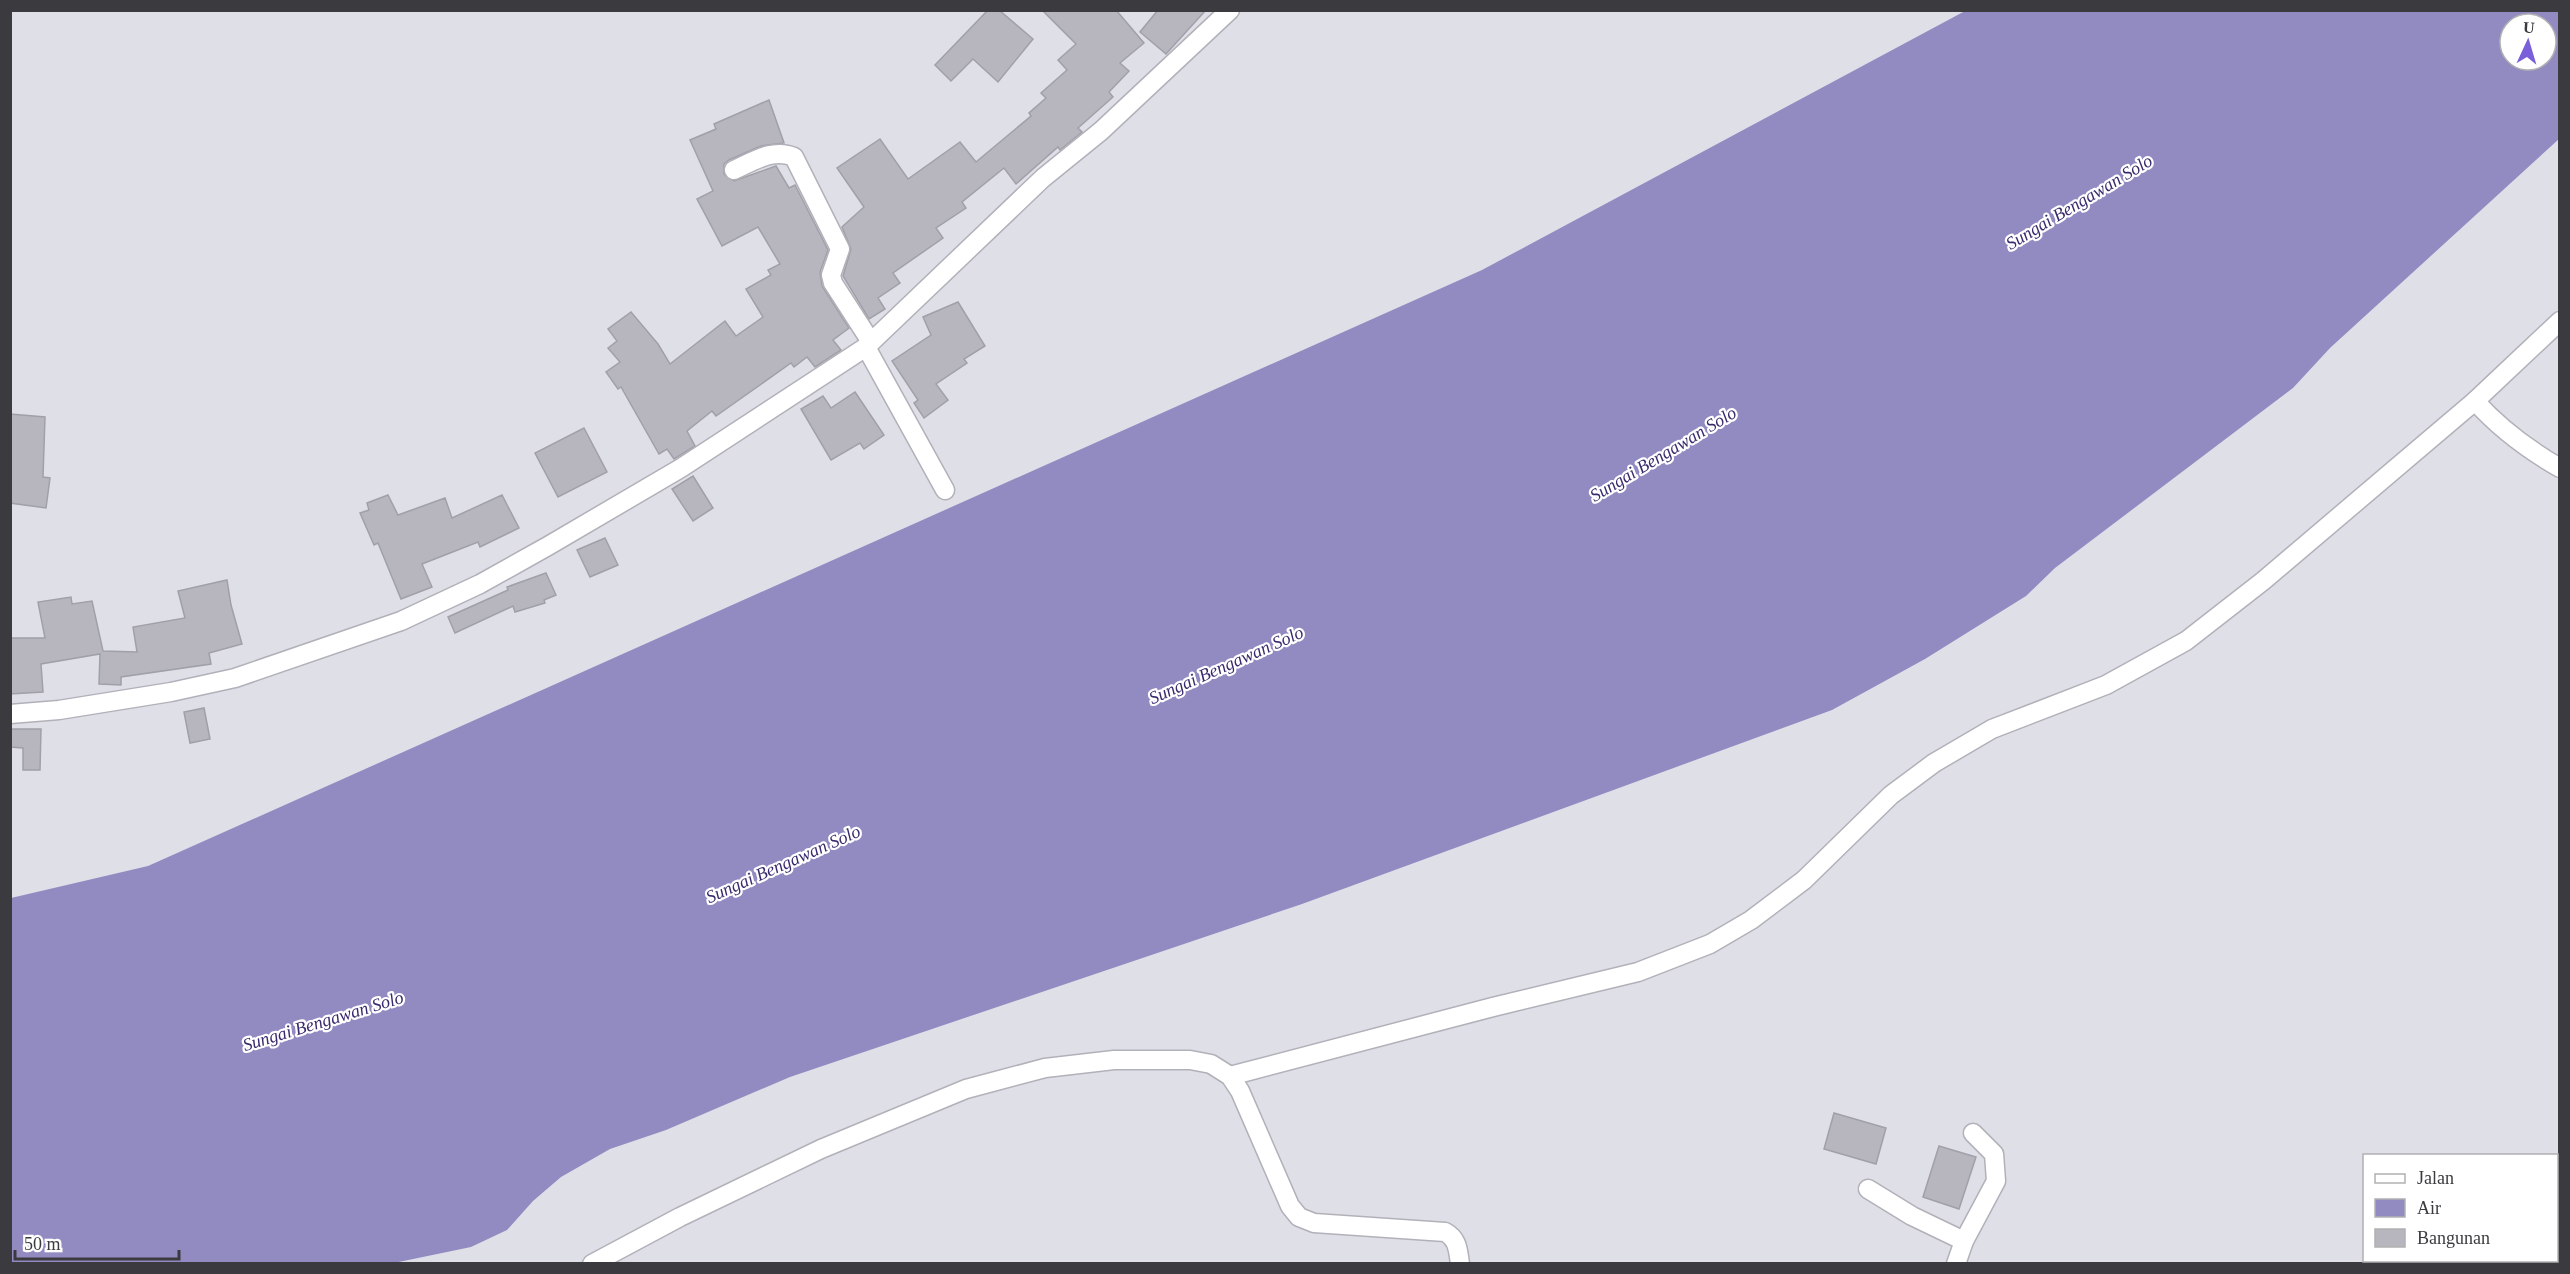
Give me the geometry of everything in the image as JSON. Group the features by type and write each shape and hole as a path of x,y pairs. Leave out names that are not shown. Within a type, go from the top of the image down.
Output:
{"street":[{"path":"10,714 82,706 171,692 235,678 401,621 489,578 640,492 681,468 868,345 1043,178 1101,131 1230,10"},
{"path":"734,170 770,154 787,154 794,157 840,249 831,275 833,284 945,490"},
{"path":"1230,1076 1493,1007 1638,972 1710,944 1751,920 1804,880 1891,795 1934,763 1992,729 2106,685 2186,640 2263,581 2475,401 2559,321"},
{"path":"2475,401 2497,425 2525,447 2559,468"},
{"path":"592,1263 680,1217 821,1149 966,1089 1045,1068 1114,1060 1190,1060 1211,1064 1230,1076 1240,1091 1290,1206 1299,1217 1314,1223 1445,1232 1454,1239 1457,1245 1460,1263"},
{"path":"1956,1263 1964,1241 1996,1181 1994,1154 1973,1133"},
{"path":"1868,1189 1912,1216 1964,1241"}],"water":[{"name":"Sungai Bengawan Solo","path":"1965,11 2559,11 2559,139 2330,348 2293,388 2055,568 2026,596 1925,659 1832,710 1302,904 790,1077 666,1130 610,1149 561,1177 533,1201 507,1230 471,1247 389,1264 11,1263 11,898 148,866 1482,270"}],"building":[{"path":"988,10 999,10 1033,39 998,82 973,59 951,81 935,65"},
{"path":"1042,10 1116,10 1144,43 1120,63 1129,71 1109,92 1113,97 1078,128 1082,132 1060,150 1058,147 1016,184 1004,168 962,202 966,208 936,228 943,238 893,273 900,283 878,298 885,309 869,319 843,276 851,249 842,227 864,207 837,168 880,139 908,179 960,142 976,162 1031,116 1029,113 1046,98 1041,93 1067,70 1058,60 1076,44"},
{"path":"1158,10 1206,10 1166,54 1140,32"},
{"path":"769,100 784,143 761,146 729,160 724,164 724,174 734,181 776,166 789,188 795,185 828,250 820,272 822,286 849,328 833,340 841,350 815,367 807,357 794,367 791,363 716,416 712,411 687,431 695,446 674,459 667,449 659,454 621,387 618,389 606,372 620,362 608,348 617,341 608,329 631,312 658,344 670,364 725,321 736,336 763,317 746,289 771,275 768,270 780,264 758,227 722,246 697,199 713,191 690,140 716,129 714,124"},
{"path":"958,302 985,346 964,359 967,363 936,384 948,400 924,418 914,403 918,400 892,361 931,335 923,317"},
{"path":"855,392 884,435 864,449 860,443 831,460 801,409 823,396 831,408"},
{"path":"10,414 45,417 43,477 50,478 46,508 10,503"},
{"path":"584,428 607,472 558,497 535,453"},
{"path":"693,476 713,508 693,521 672,489"},
{"path":"388,495 398,515 445,498 452,518 502,495 519,528 480,547 478,542 422,564 432,587 401,599 378,543 374,545 360,513 369,510 367,503"},
{"path":"605,538 618,565 590,577 577,550"},
{"path":"546,573 556,595 544,600 545,603 515,612 513,606 455,633 448,617 508,590 507,587"},
{"path":"227,580 231,605 242,644 209,653 211,664 121,677 121,685 99,684 100,654 41,664 43,692 10,694 10,638 45,638 38,602 71,597 72,604 92,601 103,651 137,652 133,627 185,618 178,591"},
{"path":"204,708 210,739 190,743 184,712"},
{"path":"10,729 41,729 40,770 23,770 23,748 10,747"},
{"path":"1834,1113 1886,1128 1876,1164 1824,1149"},
{"path":"1939,1146 1976,1157 1959,1209 1923,1197"}]}
